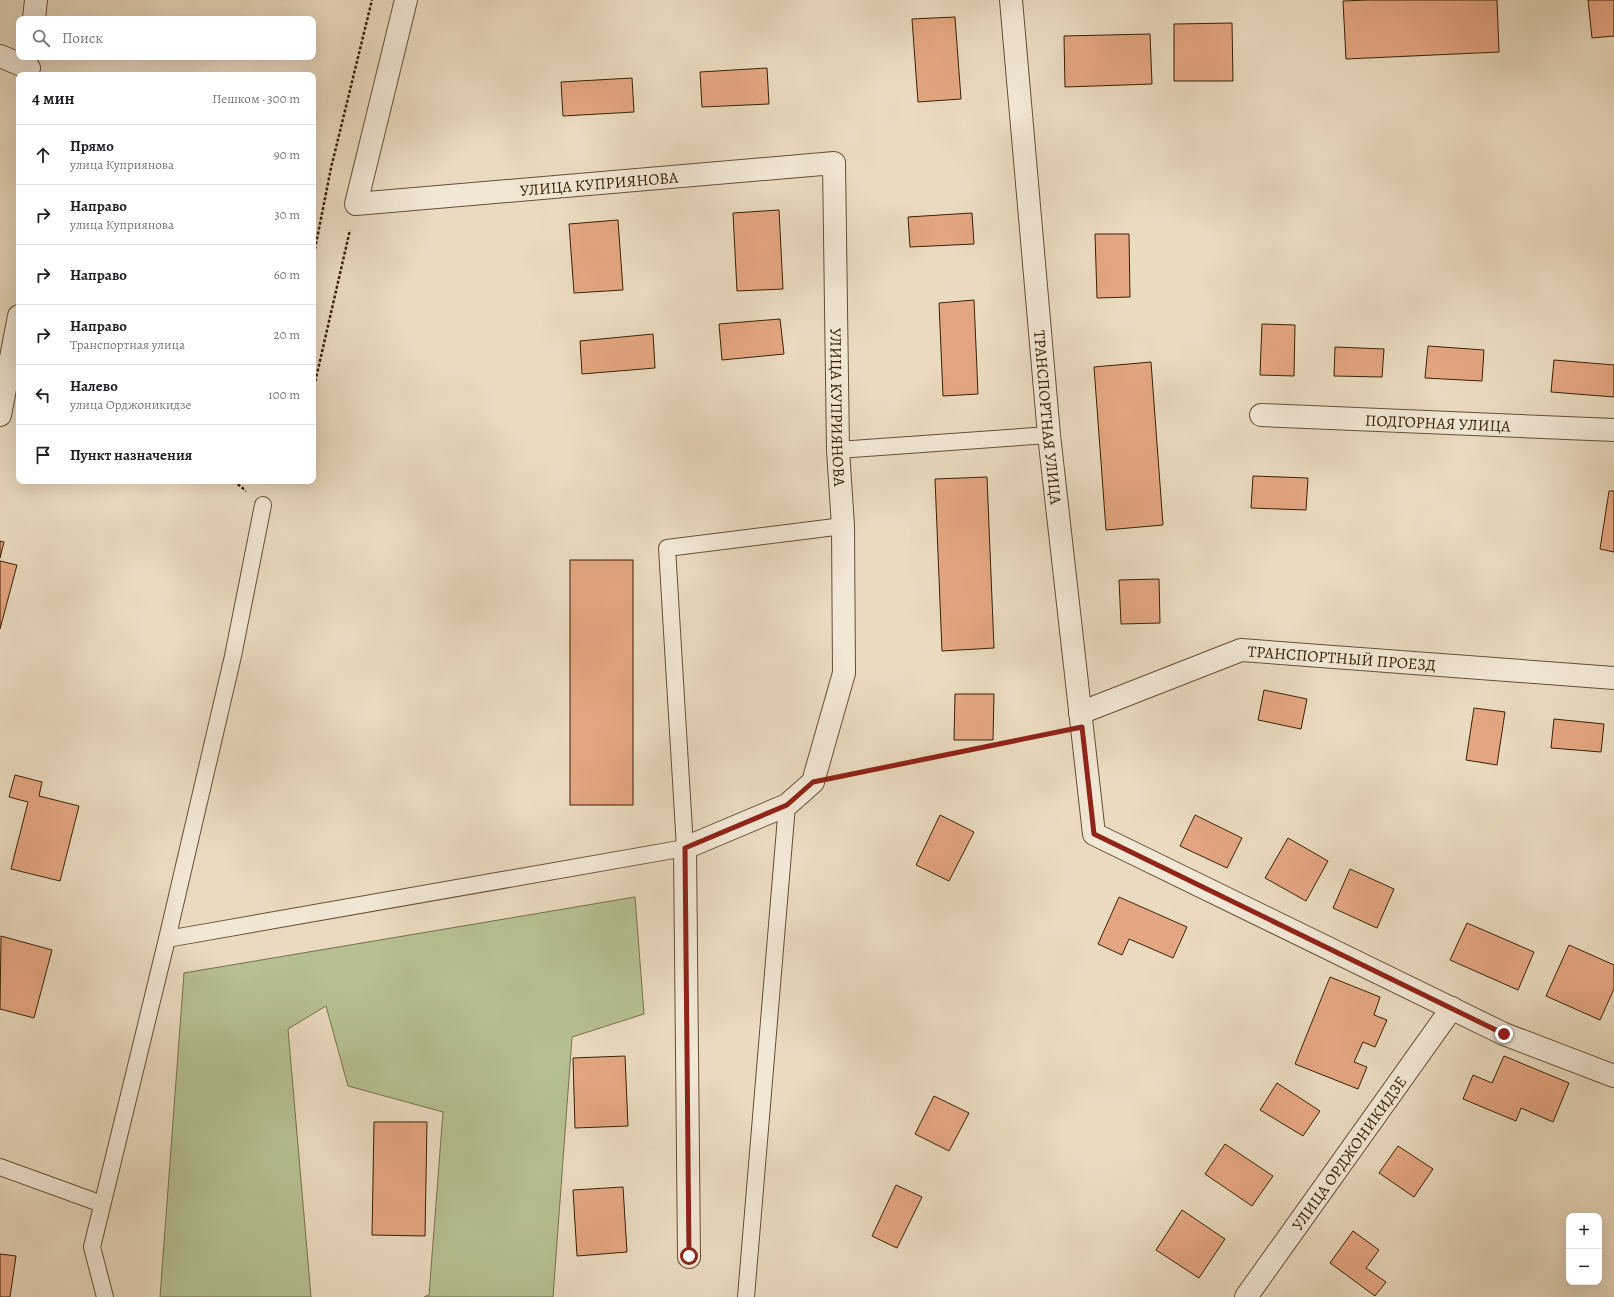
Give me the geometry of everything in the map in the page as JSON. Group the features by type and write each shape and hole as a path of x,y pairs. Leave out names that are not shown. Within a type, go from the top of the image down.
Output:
{"street":[{"path":"34,16 36,0"},
{"path":"356,204 406,0"},
{"name":"ТРАНСПОРТНАЯ УЛИЦА","path":"1011,0 1049,435 1094,834 1452,1008"},
{"path":"0,56 29,67"},
{"name":"УЛИЦА КУПРИЯНОВА","path":"356,204 834,163 838,450 843,526 844,673 813,782"},
{"path":"0,415 16,332"},
{"name":"ПОДГОРНАЯ УЛИЦА","path":"1261,415 1614,430"},
{"name":"ТРАНСПОРТНЫЙ ПРОЕЗД","path":"1081,720 1240,650 1614,678"},
{"path":"689,1256 685,848 787,805 813,782"},
{"path":"1452,1008 1504,1034 1614,1076"},
{"name":"УЛИЦА ОРДЖОНИКИДЗЕ","path":"1246,1297 1452,1008"}],"lane":[{"path":"838,450 1049,435"},
{"path":"105,1297 92,1247 167,939 233,656 263,506"},
{"path":"167,939 685,848 667,548 843,526"},
{"path":"746,1297 787,805"},
{"path":"0,1167 102,1204"}],"path":[{"path":"316,244 331,168 372,0"},
{"path":"316,378 356,204"},
{"path":"813,782 1081,720"}],"green space":[{"path":"635,897 644,1014 572,1037 553,1297 424,1297 429,1295 443,1112 348,1086 326,1006 288,1029 311,1297 160,1297 184,973"}],"building":[{"path":"1497,0 1499,52 1346,59 1343,1"},
{"path":"1588,0 1614,0 1614,36 1592,38"},
{"path":"955,17 961,99 918,102 912,19"},
{"path":"1232,23 1233,81 1174,81 1174,24"},
{"path":"1150,34 1152,84 1065,87 1064,36"},
{"path":"767,68 769,104 702,107 700,72"},
{"path":"632,78 634,112 563,116 561,82"},
{"path":"779,210 783,289 737,291 733,213"},
{"path":"972,213 974,244 910,247 908,217"},
{"path":"618,220 623,290 574,293 569,224"},
{"path":"1095,234 1129,234 1130,297 1097,298"},
{"path":"974,300 978,394 943,396 939,303"},
{"path":"780,319 784,354 722,360 719,324"},
{"path":"1262,324 1295,325 1294,376 1260,375"},
{"path":"653,334 655,368 582,374 580,341"},
{"path":"1428,346 1484,350 1482,381 1425,378"},
{"path":"1335,347 1384,349 1382,377 1334,376"},
{"path":"1554,360 1614,365 1614,397 1551,392"},
{"path":"1151,362 1163,525 1106,530 1094,367"},
{"path":"1253,476 1308,478 1306,510 1251,508"},
{"path":"987,477 994,648 942,651 935,479"},
{"path":"1609,491 1614,491 1614,552 1600,549"},
{"path":"0,541 4,542 0,558"},
{"path":"570,560 633,560 633,805 570,805"},
{"path":"0,561 17,565 0,629"},
{"path":"1159,579 1160,623 1121,624 1119,580"},
{"path":"1264,690 1307,699 1301,729 1258,720"},
{"path":"955,694 994,694 993,740 954,740"},
{"path":"1474,708 1505,712 1497,765 1466,760"},
{"path":"1554,719 1604,724 1601,752 1551,748"},
{"path":"15,775 42,782 39,796 79,806 60,881 11,869 28,802 9,797"},
{"path":"940,815 974,832 949,881 916,865"},
{"path":"1195,815 1242,838 1227,868 1180,846"},
{"path":"1288,838 1328,861 1306,901 1265,878"},
{"path":"1350,869 1394,889 1377,928 1333,908"},
{"path":"1119,897 1187,927 1173,958 1129,939 1122,955 1098,944"},
{"path":"1467,923 1534,952 1518,990 1450,960"},
{"path":"1,936 52,950 34,1018 0,1009"},
{"path":"1569,945 1614,965 1614,989 1600,1020 1546,996"},
{"path":"1330,977 1380,997 1374,1015 1387,1020 1375,1047 1363,1042 1354,1062 1367,1067 1358,1089 1295,1064"},
{"path":"625,1056 628,1126 575,1128 573,1058"},
{"path":"1504,1056 1569,1083 1553,1122 1521,1108 1516,1121 1463,1099 1473,1075 1492,1083"},
{"path":"1277,1083 1320,1111 1303,1136 1260,1110"},
{"path":"934,1096 969,1113 949,1151 915,1134"},
{"path":"374,1122 427,1122 425,1236 372,1235"},
{"path":"1225,1144 1273,1176 1252,1206 1205,1174"},
{"path":"1398,1146 1433,1169 1414,1197 1379,1173"},
{"path":"896,1185 922,1197 897,1248 872,1236"},
{"path":"623,1187 627,1252 577,1256 573,1190"},
{"path":"1182,1210 1225,1239 1199,1278 1156,1250"},
{"path":"1353,1231 1379,1250 1366,1268 1386,1282 1375,1296 1330,1263"},
{"path":"0,1254 16,1256 10,1297 0,1297"}],"route":[{"path":"689,1256 685,848 787,805 813,782 1082,727 1094,834 1504,1034"}]}
